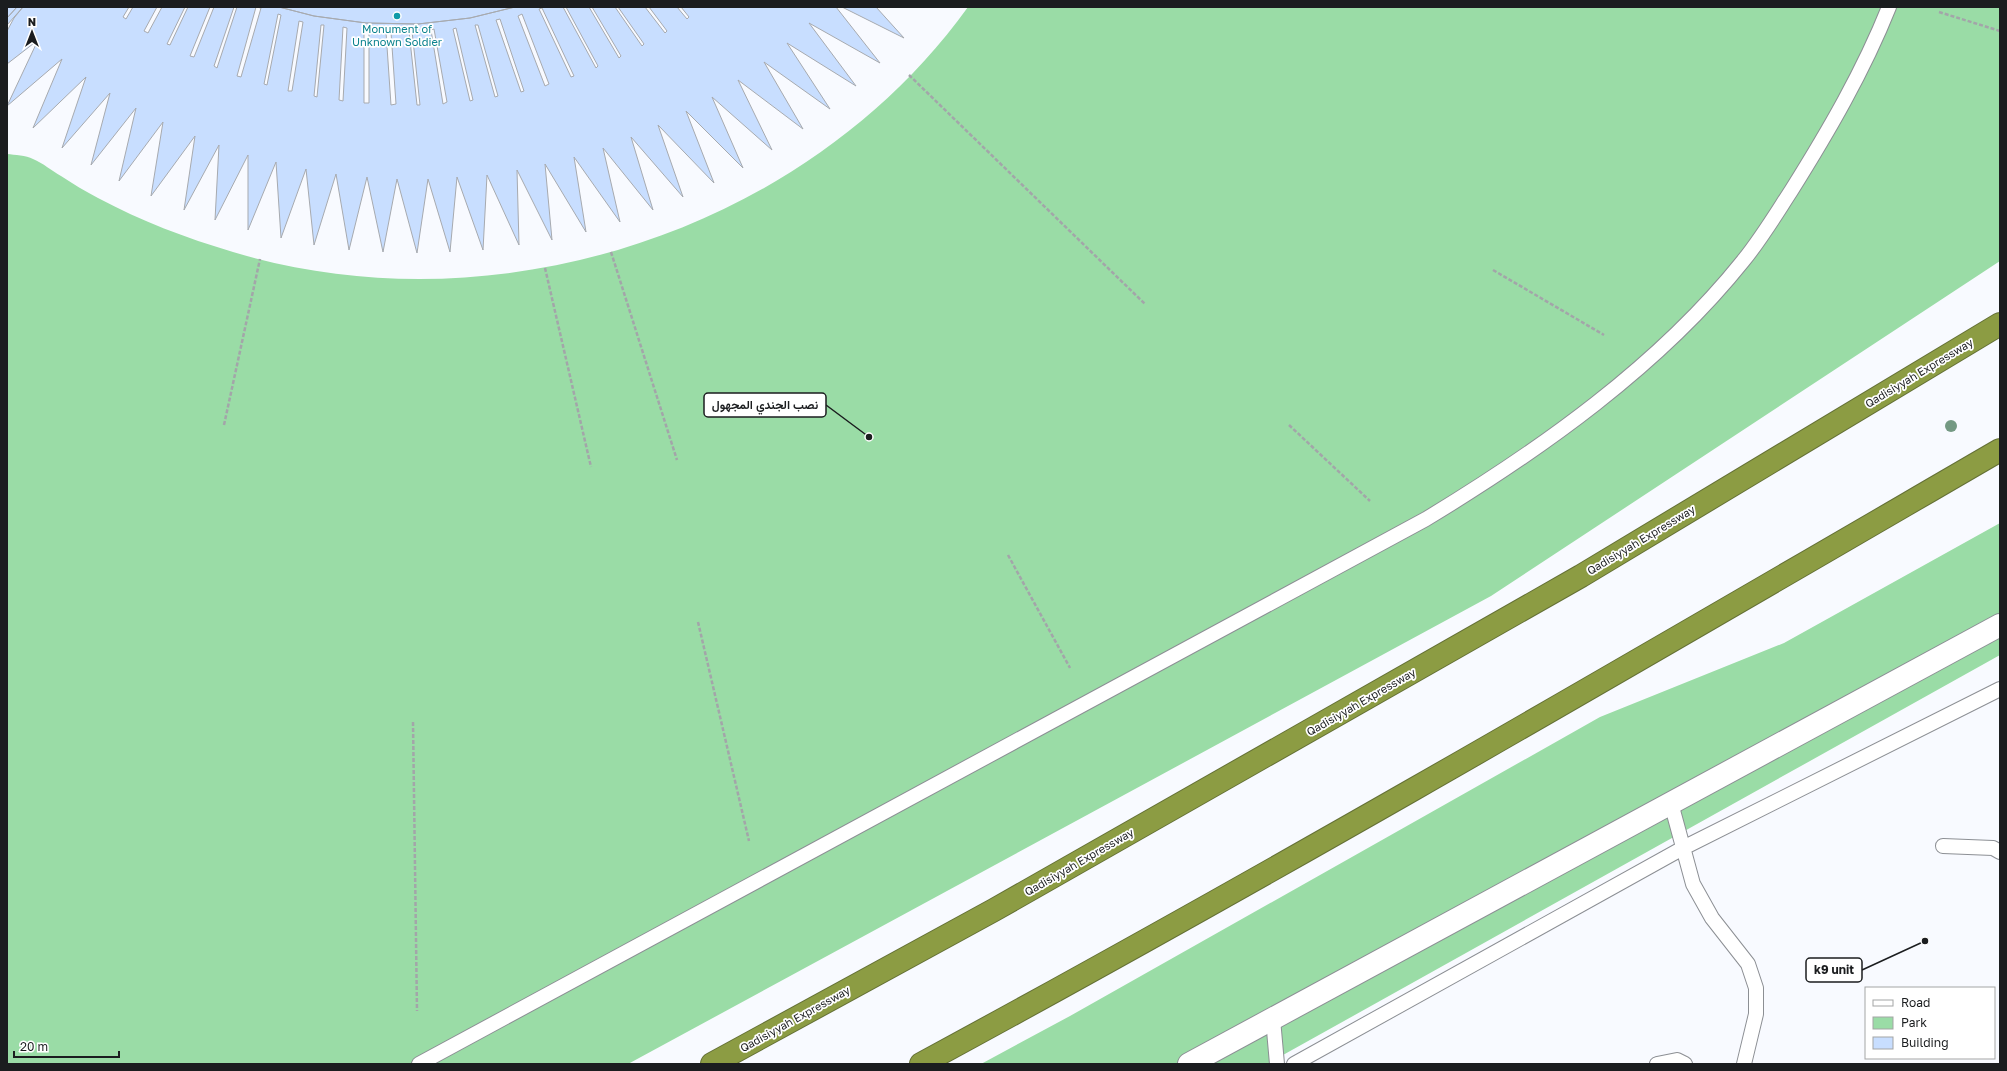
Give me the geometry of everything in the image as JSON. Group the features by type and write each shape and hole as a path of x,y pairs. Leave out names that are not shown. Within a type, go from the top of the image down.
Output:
{"highway":[{"name":"Qadisiyyah Expressway","path":"712,1064 994,910 1581,576 2000,324"},
{"path":"921,1064 1042,998 1584,691 2000,450"}],"street":[{"path":"1189,1064 2000,625"}],"lane":[{"path":"419,1064 1426,519 1487,482 1546,441 1662,348 1710,299 1744,261 1805,169 1840,109 1872,51 1889,7"},
{"path":"1294,1064 1683,848 2000,689"},
{"path":"1671,803 1693,884 1712,918 1748,964 1756,988 1756,1014 1744,1064"},
{"path":"1943,846 1993,848 2000,852"},
{"path":"1273,1019 1277,1064"},
{"path":"1657,1064 1677,1060 1685,1064"}],"path":[{"path":"1939,12 2000,31"},
{"path":"909,75 1146,304"},
{"path":"611,252 677,460"},
{"path":"224,425 260,259"},
{"path":"545,268 591,467"},
{"path":"1493,270 1604,335"},
{"path":"1288,425 1370,501"},
{"path":"1008,555 1070,668"},
{"path":"698,622 748,841"},
{"path":"413,722 417,1011"}],"green space":[{"path":"968,7 2000,7 2000,261 1491,596 628,1064 7,1064 7,154 24,156 37,161 93,195 147,222 233,252 333,273 436,279 538,269 638,244 734,204 822,151 901,85"},
{"path":"2000,523 2000,655 1267,1064 981,1064 1070,1016 1600,717 1784,643"}],"building":[{"path":"7,7 17,7 7,18"},
{"path":"17,7 23,7 7,25 7,18"},
{"path":"23,7 129,7 123,17 126,19 133,7 157,7 144,31 148,33 162,7 185,7 167,44 170,45 188,7 210,7 190,56 194,57 214,7 234,7 214,66 217,68 237,7 256,7 279,7 314,16 366,23 418,24 470,18 515,7 563,7 596,68 598,66 566,7 589,7 619,58 621,56 592,7 615,7 642,46 644,44 618,7 645,7 665,33 667,31 649,7 677,7 687,19 689,17 681,7 836,7 880,63 809,23 856,86 787,43 830,109 764,62 803,129 738,80 772,150 712,97 743,168 686,111 714,183 658,125 683,197 631,137 653,210 603,148 620,222 574,157 586,232 545,164 552,240 517,170 519,245 487,175 483,250 457,177 450,252 428,179 417,253 397,179 383,252 367,177 349,250 336,174 314,245 306,169 281,238 276,162 248,230 248,155 215,220 219,145 184,210 195,136 151,196 163,122 119,181 136,108 91,165 110,93 62,148 86,77 33,128 62,59 7,106 38,40 7,64 7,31 14,18","holes":["256,7 261,8 241,77 237,76","542,8 574,76 571,77 539,9","278,14 281,15 267,85 264,84","522,14 549,84 545,86 518,16","500,19 524,91 521,92 496,20","299,21 303,22 292,91 288,91","321,25 324,25 317,97 314,96","475,25 478,25 498,96 495,97","343,27 347,28 343,101 339,100","456,28 473,100 470,101 453,29","434,29 447,102 443,104 431,30","364,31 369,31 369,103 364,103","409,31 412,31 420,105 417,105","386,32 391,32 396,104 391,105"]},
{"name":"Monument of Unknown Soldier","path":"279,7 515,7 470,18 418,24 366,23 314,16"},
{"path":"842,7 876,7 904,38"}],"place":[{"name":"Monument of Unknown Soldier","path":"397,16"},
{"name":"نصب الجندي المجهول","path":"869,437"},
{"name":"k9 unit","path":"1925,941"}]}
